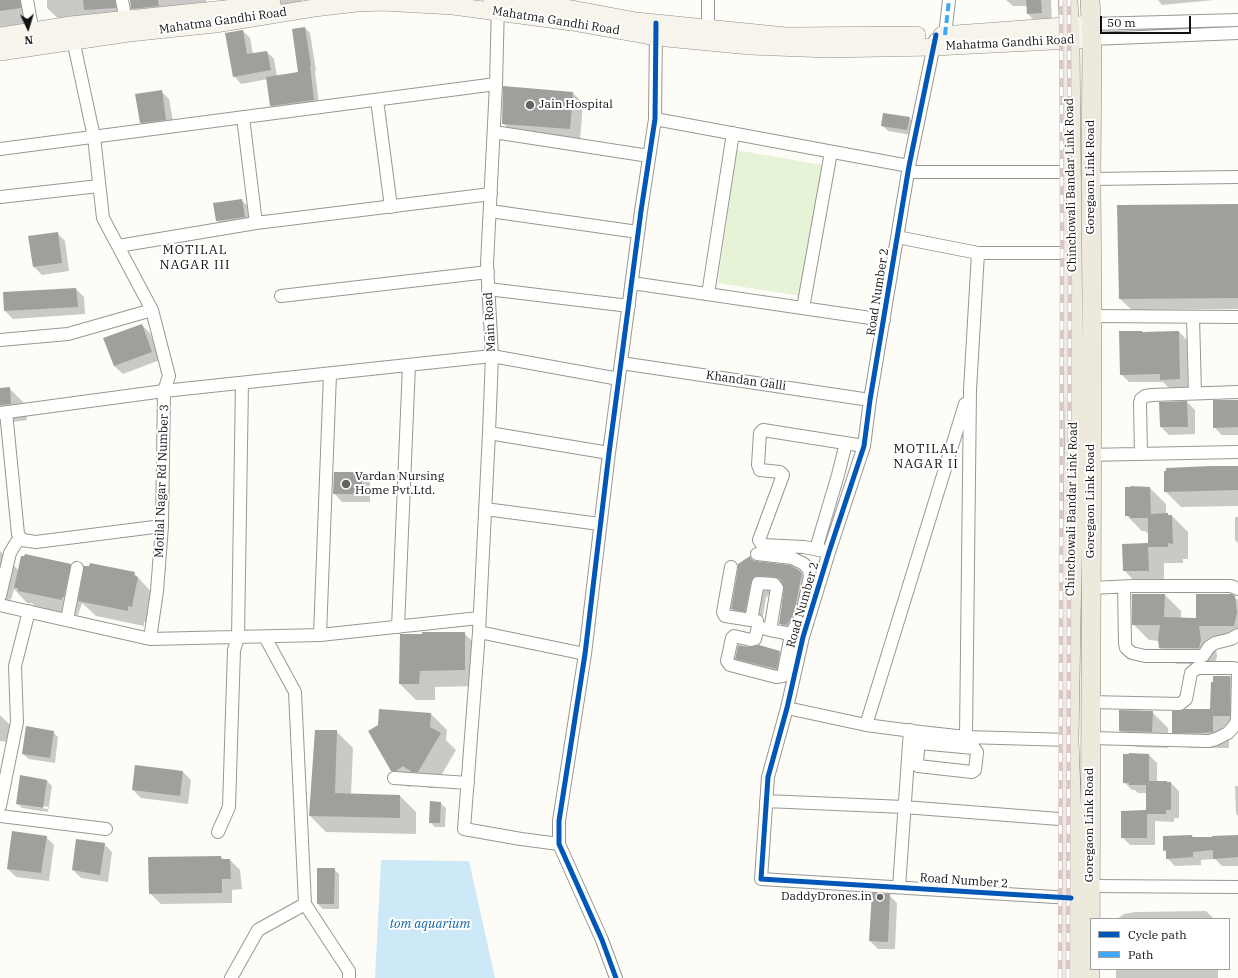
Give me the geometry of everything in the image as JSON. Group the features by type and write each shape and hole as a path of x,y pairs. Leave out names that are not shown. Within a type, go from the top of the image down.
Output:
{"main road":[{"name":"Chinchowali Bandar Link Road","path":"1068,0 1070,33 1072,253 1082,455 1069,740 1072,820 1071,978"},
{"name":"Goregaon Link Road","path":"1090,0 1092,316 1082,455 1091,588 1090,978"},
{"name":"Mahatma Gandhi Road","path":"0,52 34,40 72,33 311,3 382,2 496,4 572,9 636,21 656,30 708,35 750,46 828,49 938,39 1091,31"},
{"name":"Mahatma Gandhi Road","path":"0,36 34,40"}],"street":[{"path":"27,0 34,40"},
{"path":"122,0 127,27"},
{"path":"708,0 708,35"},
{"name":"Road Number 2","path":"949,0 938,39 909,169 870,400 864,446 829,552 798,635 787,708 768,777 761,879 1071,898"},
{"name":"Main Road","path":"496,4 496,84 488,272 492,356 479,632 464,829 521,840 559,844"},
{"path":"1091,31 1238,20"},
{"path":"616,978 602,940 559,844 559,821 585,654 608,453 655,119 656,30"},
{"path":"1091,31 1238,33"},
{"path":"72,33 94,137 103,218 152,310 169,376 164,391 492,356 619,379"},
{"path":"0,149 496,84"},
{"path":"377,100 391,207"},
{"path":"243,117 256,224"},
{"path":"655,119 832,152 909,169 1072,172"},
{"path":"494,132 649,156"},
{"path":"708,294 733,133"},
{"path":"803,308 832,152"},
{"path":"1091,179 1238,177"},
{"path":"0,197 99,186"},
{"path":"118,246 256,224 491,194"},
{"path":"490,211 638,232"},
{"path":"897,237 978,253 1072,253"},
{"path":"966,737 970,390 978,253"},
{"path":"281,296 488,272"},
{"path":"632,284 884,320"},
{"path":"488,289 629,306"},
{"path":"0,340 68,334 152,310"},
{"path":"1092,316 1238,317"},
{"path":"1193,317 1195,393"},
{"name":"Khandan Galli","path":"621,363 870,400"},
{"path":"398,627 409,365"},
{"path":"320,635 330,374"},
{"path":"218,832 230,807 234,650 238,638 242,383"},
{"path":"866,725 970,390"},
{"name":"Motilal Nagar Rd Number 3","path":"3,413 164,391 162,526 157,591 150,639"},
{"path":"1141,454 1140,403 1141,399 1145,396 1238,392"},
{"path":"3,413 18,534 22,540 36,542 162,526"},
{"path":"829,552 816,549 762,544 759,540 783,475 780,472 760,470 758,465 760,433 763,430 864,446"},
{"path":"489,433 608,453"},
{"path":"816,549 846,443"},
{"path":"1082,455 1238,452"},
{"path":"485,509 600,524"},
{"path":"0,596 10,553 21,538"},
{"path":"757,554 792,558 804,564 809,570 810,576 798,635 782,676 776,677 730,665 727,661 732,638 734,636 751,640 755,639 754,623 758,583 774,584 777,588 770,630"},
{"path":"731,567 723,612 725,616 754,623 770,630 798,635"},
{"path":"68,620 77,568"},
{"path":"1091,588 1231,586 1238,589"},
{"path":"1124,587 1125,643 1126,648 1132,653 1145,656 1203,656 1209,647 1215,643 1231,639 1238,635"},
{"path":"0,605 150,639 320,635 479,618"},
{"path":"0,806 17,722 15,666 29,611"},
{"path":"479,632 585,654"},
{"path":"265,637 295,692 305,904 349,971 348,978"},
{"path":"1090,702 1180,704 1186,699 1191,673 1197,668 1233,668 1237,669 1238,672 1237,720 1235,725 1228,733 1216,739 1209,741 1090,738"},
{"path":"787,708 916,735 974,748 977,752 975,770 972,772 918,766 916,735"},
{"path":"916,735 1069,740"},
{"path":"899,887 904,807 916,735"},
{"path":"394,778 468,783"},
{"path":"766,801 904,807 1072,820"},
{"path":"0,816 106,830"},
{"path":"1090,886 1238,887"},
{"path":"231,978 258,930 305,904"}],"green space":[{"path":"736,150 822,165 801,296 718,283"}],"water":[{"name":"tom aquarium","path":"381,860 469,861 495,978 375,978"}],"building":[{"path":"0,0 20,0 21,8 0,11"},
{"path":"83,0 115,0 116,8 84,10"},
{"path":"130,0 158,0 159,6 131,9"},
{"path":"1026,0 1041,0 1042,13 1027,14"},
{"path":"305,27 314,100 270,106 266,77 298,72 292,29"},
{"path":"243,30 247,54 267,51 271,70 233,77 225,33"},
{"path":"503,86 573,92 570,129 502,124"},
{"path":"162,90 166,120 140,123 135,94"},
{"path":"883,113 910,117 907,130 881,126"},
{"path":"242,199 245,217 216,221 213,203"},
{"path":"1238,204 1238,298 1119,299 1117,205"},
{"path":"58,232 62,263 33,267 28,236"},
{"path":"76,288 78,307 4,311 3,292"},
{"path":"142,324 152,352 114,366 103,338"},
{"path":"1119,331 1179,331 1180,379 1160,380 1160,374 1120,375"},
{"path":"10,387 11,404 0,405 0,388"},
{"path":"1213,400 1238,400 1238,427 1213,428"},
{"path":"1187,401 1188,427 1160,427 1159,402"},
{"path":"1238,466 1238,490 1164,492 1164,471 1166,471 1166,468"},
{"path":"334,472 362,472 362,494 333,494"},
{"path":"1130,486 1150,487 1151,514 1168,513 1168,515 1172,515 1173,544 1168,543 1168,547 1148,547 1149,571 1123,571 1122,544 1148,543 1148,518 1130,518 1130,516 1125,516 1125,487 1131,487"},
{"path":"25,554 71,564 64,597 62,597 62,600 18,591 18,588 14,588 21,556 24,556"},
{"path":"750,556 752,560 756,561 790,565 802,573 794,613 787,625 779,624 784,587 780,579 775,577 755,576 751,582 745,612 731,609 738,564"},
{"path":"90,563 135,572 134,576 138,577 132,607 128,606 128,611 78,601 84,566 89,566"},
{"path":"1132,594 1165,594 1164,617 1196,618 1196,594 1232,594 1235,596 1237,612 1234,626 1199,626 1201,640 1199,648 1159,648 1158,639 1160,625 1132,625"},
{"path":"422,632 465,632 465,670 420,671 419,684 399,684 400,634 422,634"},
{"path":"738,645 750,647 759,645 780,651 777,669 735,659"},
{"path":"1213,676 1230,676 1230,716 1213,716 1213,732 1172,733 1172,711 1186,709 1210,709 1211,682 1213,682"},
{"path":"379,709 431,713 430,727 441,733 418,772 412,772 403,766 396,771 391,771 368,731 378,725"},
{"path":"1119,710 1153,711 1152,732 1119,731"},
{"path":"26,726 54,731 50,758 22,754"},
{"path":"315,730 337,730 335,793 400,795 400,818 309,816"},
{"path":"1123,754 1149,754 1149,781 1171,782 1171,810 1166,810 1166,814 1147,814 1147,838 1121,838 1121,811 1146,810 1146,785 1129,785 1129,783 1123,783"},
{"path":"135,765 183,771 180,796 132,790"},
{"path":"20,775 47,780 43,808 16,804"},
{"path":"430,801 441,802 440,823 429,823"},
{"path":"12,831 47,836 41,873 7,869"},
{"path":"1192,835 1192,837 1212,837 1238,835 1238,857 1213,859 1213,850 1193,852 1193,857 1166,859 1166,850 1163,851 1163,836"},
{"path":"76,839 105,843 100,875 72,870"},
{"path":"221,856 221,859 230,859 231,879 222,879 222,893 149,894 148,857"},
{"path":"317,868 335,868 334,904 317,904"},
{"path":"872,893 890,894 888,942 869,941"}],"railway":[{"path":"1060,978 1062,248 1061,0"},
{"path":"1068,978 1070,248 1069,0"}],"marked path":[{"path":"945,35 949,0"}],"cycle path":[{"path":"616,978 602,940 559,844 559,821 585,654 609,453 641,211 655,119 656,23"},
{"path":"936,35 909,166 870,400 864,446 803,637 787,708 768,777 761,879 1071,898"}],"place":[{"name":"Jain Hospital","path":"530,105"},
{"name":"Vardan Nursing Home Pvt.Ltd.","path":"346,484"},
{"name":"DaddyDrones.in","path":"880,897"}],"district":[{"name":"MOTILAL NAGAR III","path":"195,258"},
{"name":"MOTILAL NAGAR II","path":"926,456"}]}
